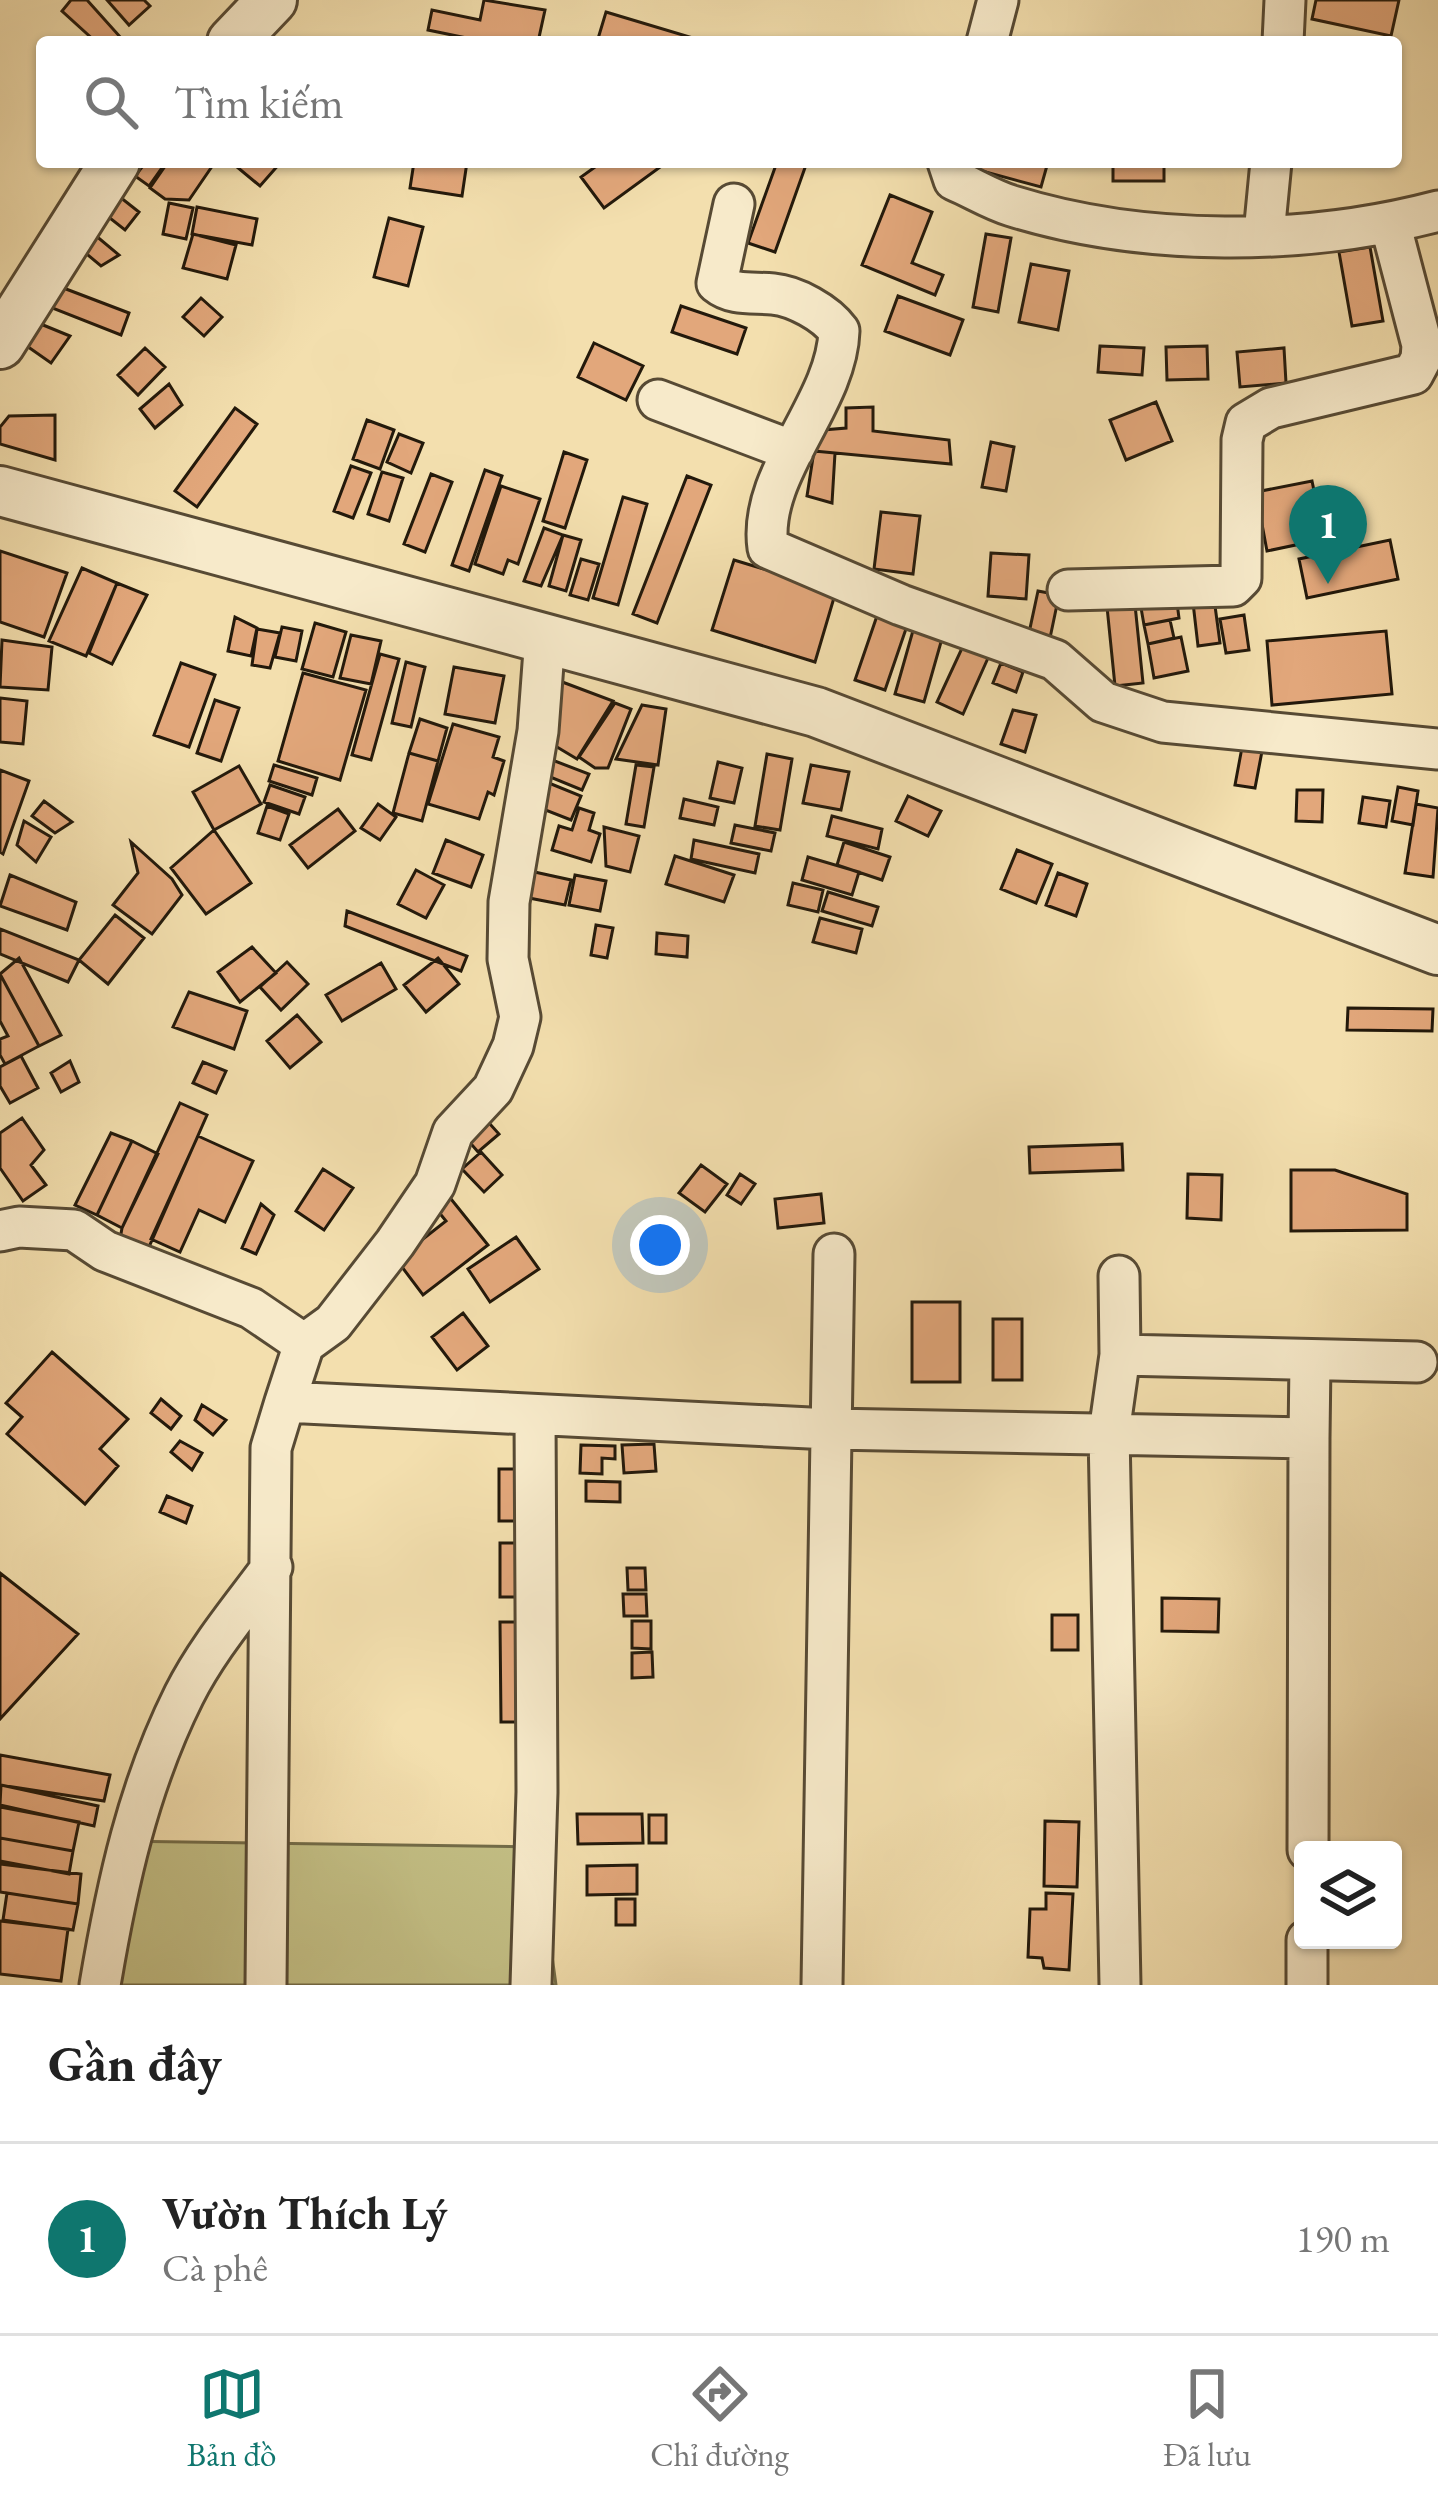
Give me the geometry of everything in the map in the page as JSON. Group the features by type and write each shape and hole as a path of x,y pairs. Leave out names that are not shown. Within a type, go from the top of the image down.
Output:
{"street":[{"path":"238,36 272,0"},
{"path":"989,36 998,0"},
{"path":"1283,36 1285,0"},
{"path":"0,344 111,168"},
{"path":"949,168 954,180 1009,205 1144,235 1264,234 1390,223 1438,211"},
{"path":"1264,234 1270,168"},
{"path":"734,204 717,283 743,293 780,294 829,318 839,331 839,347 822,393 793,451 765,526 769,548 784,558 1054,660 1103,701 1162,722 1438,749"},
{"path":"1068,590 1232,586 1241,578 1246,423 1271,408 1413,374 1421,359 1422,344 1390,223"},
{"path":"658,400 793,451"},
{"path":"0,491 816,712 1438,950"},
{"path":"266,1985 271,1448 304,1344 333,1323 395,1244 435,1184 453,1132 493,1089 512,1046 520,1017 508,959 509,902 538,731 545,637"},
{"path":"0,1231 20,1227 74,1230 105,1251 251,1308 304,1344"},
{"path":"822,1985 833,1255"},
{"path":"1118,1276 1120,1355 1109,1433 1120,1985"},
{"path":"1120,1355 1418,1362"},
{"path":"1308,1841 1310,1361"},
{"path":"285,1402 830,1430 1309,1438"},
{"path":"531,1985 537,1792 535,1417"},
{"path":"100,1985 126,1846 142,1795 184,1696 214,1645 272,1567"},
{"path":"1307,1949 1307,1985"}],"shaded area":[{"path":"116,1841 537,1847 556,1985 81,1985"}],"building":[{"path":"71,0 87,0 119,36 89,36 62,11"},
{"path":"107,0 144,0 150,6 129,25"},
{"path":"484,0 545,10 539,36 457,36 428,30 432,10 480,20"},
{"path":"1316,0 1399,0 1391,36 1312,19"},
{"path":"606,12 686,36 599,36"},
{"path":"141,168 162,168 149,186 135,176"},
{"path":"164,168 211,168 189,200 165,199 150,188"},
{"path":"238,168 276,168 260,186"},
{"path":"413,168 466,168 462,196 410,188"},
{"path":"594,168 659,168 604,208 581,177"},
{"path":"775,168 805,168 775,252 748,243"},
{"path":"971,168 1046,168 1041,187"},
{"path":"1113,168 1164,168 1164,181 1113,181"},
{"path":"106,186 139,212 125,230 92,204"},
{"path":"890,195 932,212 912,263 943,275 935,295 862,265"},
{"path":"169,203 193,208 186,239 163,234"},
{"path":"197,207 257,219 252,245 192,234"},
{"path":"389,218 423,227 408,286 374,277"},
{"path":"89,230 119,255 101,266 76,245"},
{"path":"193,234 236,245 227,279 183,268"},
{"path":"986,234 1011,238 998,312 973,307"},
{"path":"1370,247 1383,321 1352,326 1339,252"},
{"path":"1031,264 1069,271 1058,330 1019,322"},
{"path":"45,281 129,313 121,335 37,302"},
{"path":"898,296 963,320 950,355 885,331"},
{"path":"201,298 222,317 204,336 183,317"},
{"path":"681,306 746,328 737,354 672,332"},
{"path":"26,318 70,336 51,363 14,337"},
{"path":"594,343 643,366 626,400 578,377"},
{"path":"1100,346 1144,348 1142,375 1098,372"},
{"path":"1207,346 1208,379 1167,380 1166,347"},
{"path":"145,348 165,367 138,395 118,375"},
{"path":"1284,348 1286,383 1240,387 1237,352"},
{"path":"169,384 182,405 155,428 140,409"},
{"path":"1156,402 1172,441 1126,460 1110,420"},
{"path":"873,407 873,431 949,440 951,464 814,451 823,430 846,428 846,408"},
{"path":"235,408 257,424 197,507 175,491"},
{"path":"55,415 55,460 0,444 0,427 9,416"},
{"path":"367,420 394,430 380,469 353,459"},
{"path":"399,434 423,443 411,473 387,462"},
{"path":"991,442 1014,447 1006,491 982,487"},
{"path":"814,451 835,453 832,503 807,496"},
{"path":"564,452 587,460 565,528 543,521"},
{"path":"351,466 371,473 353,518 334,511"},
{"path":"485,470 502,476 469,571 452,565"},
{"path":"382,472 403,478 389,521 368,514"},
{"path":"431,474 452,482 425,552 404,544"},
{"path":"687,476 711,485 657,623 633,614"},
{"path":"1312,481 1324,539 1267,551 1256,492"},
{"path":"501,486 540,499 518,564 508,560 503,574 475,564"},
{"path":"623,497 647,504 618,605 593,598"},
{"path":"881,512 920,516 913,574 874,569"},
{"path":"544,528 563,535 541,586 524,581"},
{"path":"563,535 581,540 566,591 549,586"},
{"path":"1390,540 1398,579 1307,598 1299,559"},
{"path":"0,551 67,573 44,637 0,622"},
{"path":"991,553 1029,555 1026,599 988,596"},
{"path":"581,559 599,564 588,600 570,595"},
{"path":"734,560 836,591 815,662 712,630"},
{"path":"82,568 117,583 86,656 49,641"},
{"path":"117,583 147,595 112,664 89,653"},
{"path":"1038,591 1059,595 1050,638 1029,633"},
{"path":"1213,591 1220,643 1198,646 1192,594"},
{"path":"1134,595 1143,683 1115,686 1106,597"},
{"path":"1176,595 1179,618 1144,625 1140,602"},
{"path":"878,613 908,623 885,690 855,680"},
{"path":"1244,615 1249,650 1226,653 1220,619"},
{"path":"235,617 257,628 251,656 228,651"},
{"path":"1170,620 1174,638 1148,644 1144,625"},
{"path":"315,623 346,632 333,677 302,669"},
{"path":"282,627 302,631 296,661 275,657"},
{"path":"914,627 943,635 924,702 895,694"},
{"path":"257,629 280,633 270,668 252,665"},
{"path":"1386,631 1392,694 1272,705 1267,641"},
{"path":"351,635 381,641 371,684 340,678"},
{"path":"1181,637 1188,671 1154,678 1148,644"},
{"path":"2,640 52,647 48,690 0,687"},
{"path":"963,646 988,658 963,714 937,702"},
{"path":"380,654 399,659 371,760 352,755"},
{"path":"406,662 425,667 411,727 392,723"},
{"path":"181,663 215,675 189,747 154,735"},
{"path":"1001,663 1023,672 1016,692 993,683"},
{"path":"454,667 504,676 495,723 445,714"},
{"path":"303,673 366,690 340,780 278,761"},
{"path":"557,680 613,701 577,759 547,741"},
{"path":"0,698 27,701 23,744 0,742"},
{"path":"215,700 239,708 221,761 197,753"},
{"path":"615,703 631,709 608,768 595,768 579,757"},
{"path":"642,705 666,709 658,765 616,759"},
{"path":"1013,710 1036,715 1025,752 1001,744"},
{"path":"420,719 447,728 438,761 409,753"},
{"path":"453,724 499,737 493,757 504,761 494,795 488,792 479,819 428,804"},
{"path":"1243,742 1263,746 1255,788 1235,785"},
{"path":"409,753 438,761 422,821 393,813"},
{"path":"767,754 792,759 780,830 755,826"},
{"path":"539,755 589,774 582,790 533,770"},
{"path":"718,762 742,768 734,803 710,798"},
{"path":"274,765 317,778 312,795 269,781"},
{"path":"636,765 654,767 644,827 626,824"},
{"path":"811,765 849,772 841,810 803,803"},
{"path":"239,766 261,804 214,830 193,792"},
{"path":"0,770 29,781 3,854 0,852"},
{"path":"539,779 581,796 571,820 530,804"},
{"path":"270,785 305,797 299,814 264,802"},
{"path":"1398,787 1418,791 1413,825 1392,821"},
{"path":"1297,790 1323,790 1322,822 1296,821"},
{"path":"908,796 941,811 928,836 896,821"},
{"path":"1363,797 1390,801 1386,827 1359,823"},
{"path":"684,799 718,807 714,825 680,818"},
{"path":"44,801 72,822 55,833 32,816"},
{"path":"378,804 396,817 380,840 361,828"},
{"path":"1416,804 1438,808 1433,877 1405,873"},
{"path":"267,806 289,814 280,840 258,833"},
{"path":"579,808 594,813 589,830 600,834 591,862 552,850 559,826 572,830"},
{"path":"338,809 355,831 308,868 290,845"},
{"path":"832,816 882,829 878,849 827,836"},
{"path":"24,821 51,837 36,862 17,845"},
{"path":"735,825 775,833 771,851 731,843"},
{"path":"604,827 639,836 630,872 606,866"},
{"path":"214,830 251,883 206,914 171,868"},
{"path":"446,840 483,855 471,887 433,873"},
{"path":"694,840 759,854 755,873 691,859"},
{"path":"131,842 172,879 182,895 152,934 113,905 138,873"},
{"path":"844,842 890,857 882,880 837,865"},
{"path":"1017,850 1052,864 1036,903 1001,889"},
{"path":"675,856 734,875 724,902 666,884"},
{"path":"808,857 859,872 852,895 802,880"},
{"path":"416,870 444,885 426,918 398,904"},
{"path":"530,871 571,880 565,905 524,897"},
{"path":"1058,873 1087,884 1076,916 1046,905"},
{"path":"10,875 76,902 67,930 0,906"},
{"path":"575,875 606,881 600,911 569,905"},
{"path":"793,883 823,890 818,912 788,905"},
{"path":"828,892 878,907 872,926 822,911"},
{"path":"347,911 467,956 461,971 345,926"},
{"path":"115,915 144,938 108,984 79,960"},
{"path":"820,918 862,929 856,953 813,942"},
{"path":"596,925 613,928 607,958 591,955"},
{"path":"0,929 79,960 68,982 0,954"},
{"path":"657,933 688,936 687,957 656,954"},
{"path":"252,947 276,973 240,1002 218,972"},
{"path":"19,958 61,1035 39,1046 0,974"},
{"path":"438,958 459,984 426,1012 404,985"},
{"path":"287,962 308,984 281,1010 260,987"},
{"path":"381,963 396,989 342,1021 326,995"},
{"path":"0,974 39,1046 5,1064 0,1039 8,1036 0,1021"},
{"path":"189,992 247,1011 234,1049 173,1027"},
{"path":"1348,1008 1433,1009 1432,1031 1347,1030"},
{"path":"297,1015 321,1042 290,1068 267,1041"},
{"path":"21,1056 38,1088 10,1103 0,1086 0,1067"},
{"path":"70,1061 79,1082 61,1092 51,1073"},
{"path":"203,1062 226,1071 216,1093 193,1083"},
{"path":"180,1103 207,1115 145,1256 119,1245 122,1228"},
{"path":"481,1114 499,1134 478,1152 460,1131"},
{"path":"22,1118 44,1150 31,1165 46,1185 23,1201 0,1168 0,1133"},
{"path":"111,1133 132,1141 97,1215 75,1205"},
{"path":"198,1136 253,1161 225,1222 199,1210 180,1252 151,1239"},
{"path":"132,1141 158,1154 122,1228 97,1215"},
{"path":"1122,1144 1123,1170 1030,1173 1029,1147"},
{"path":"481,1152 502,1175 484,1192 462,1169"},
{"path":"701,1165 727,1184 705,1212 679,1193"},
{"path":"323,1169 353,1188 324,1230 296,1211"},
{"path":"1291,1170 1335,1170 1407,1194 1407,1230 1291,1231"},
{"path":"740,1174 755,1184 741,1204 727,1195"},
{"path":"1188,1174 1222,1175 1221,1220 1187,1218"},
{"path":"447,1194 488,1245 423,1295 393,1255 446,1221 433,1205"},
{"path":"821,1194 824,1223 778,1228 775,1199"},
{"path":"261,1204 274,1215 256,1254 242,1248"},
{"path":"516,1237 539,1269 490,1302 468,1269"},
{"path":"912,1302 960,1302 960,1382 912,1382"},
{"path":"463,1313 488,1346 457,1370 432,1337"},
{"path":"993,1319 1022,1319 1022,1380 993,1380"},
{"path":"52,1352 128,1419 100,1449 118,1466 85,1504 7,1434 22,1417 6,1403"},
{"path":"161,1399 181,1416 171,1429 151,1413"},
{"path":"202,1405 226,1420 213,1435 195,1420"},
{"path":"180,1441 202,1453 192,1470 171,1452"},
{"path":"654,1444 656,1471 624,1473 622,1445"},
{"path":"581,1445 615,1446 615,1459 602,1458 602,1474 580,1473"},
{"path":"499,1469 522,1469 522,1521 499,1521"},
{"path":"586,1481 620,1482 620,1502 586,1501"},
{"path":"167,1496 192,1506 186,1523 160,1512"},
{"path":"500,1543 528,1543 528,1597 500,1597"},
{"path":"627,1568 645,1568 646,1590 628,1590"},
{"path":"0,1573 78,1634 0,1719"},
{"path":"623,1594 646,1594 647,1616 624,1616"},
{"path":"1162,1598 1219,1599 1218,1632 1162,1631"},
{"path":"1052,1615 1078,1615 1078,1650 1052,1650"},
{"path":"632,1621 651,1621 651,1649 632,1648"},
{"path":"500,1622 527,1622 528,1722 501,1722"},
{"path":"652,1652 653,1677 632,1678 632,1653"},
{"path":"0,1755 110,1775 104,1801 0,1785"},
{"path":"1,1785 98,1806 94,1826 0,1805"},
{"path":"0,1807 79,1822 73,1851 0,1838"},
{"path":"577,1814 642,1814 643,1843 578,1844"},
{"path":"649,1815 666,1815 666,1843 649,1843"},
{"path":"1045,1821 1079,1822 1077,1887 1044,1886"},
{"path":"0,1838 73,1851 69,1874 0,1861"},
{"path":"0,1864 81,1874 78,1904 0,1892"},
{"path":"637,1865 637,1894 587,1895 587,1866"},
{"path":"7,1893 78,1904 73,1930 3,1920"},
{"path":"1046,1893 1073,1894 1069,1970 1044,1968 1042,1958 1028,1957 1030,1909 1046,1909"},
{"path":"616,1899 635,1899 635,1925 616,1925"},
{"path":"0,1921 68,1929 61,1981 0,1974"}],"place":[{"name":"Vườn Thích Lý","path":"1328,584"}]}
